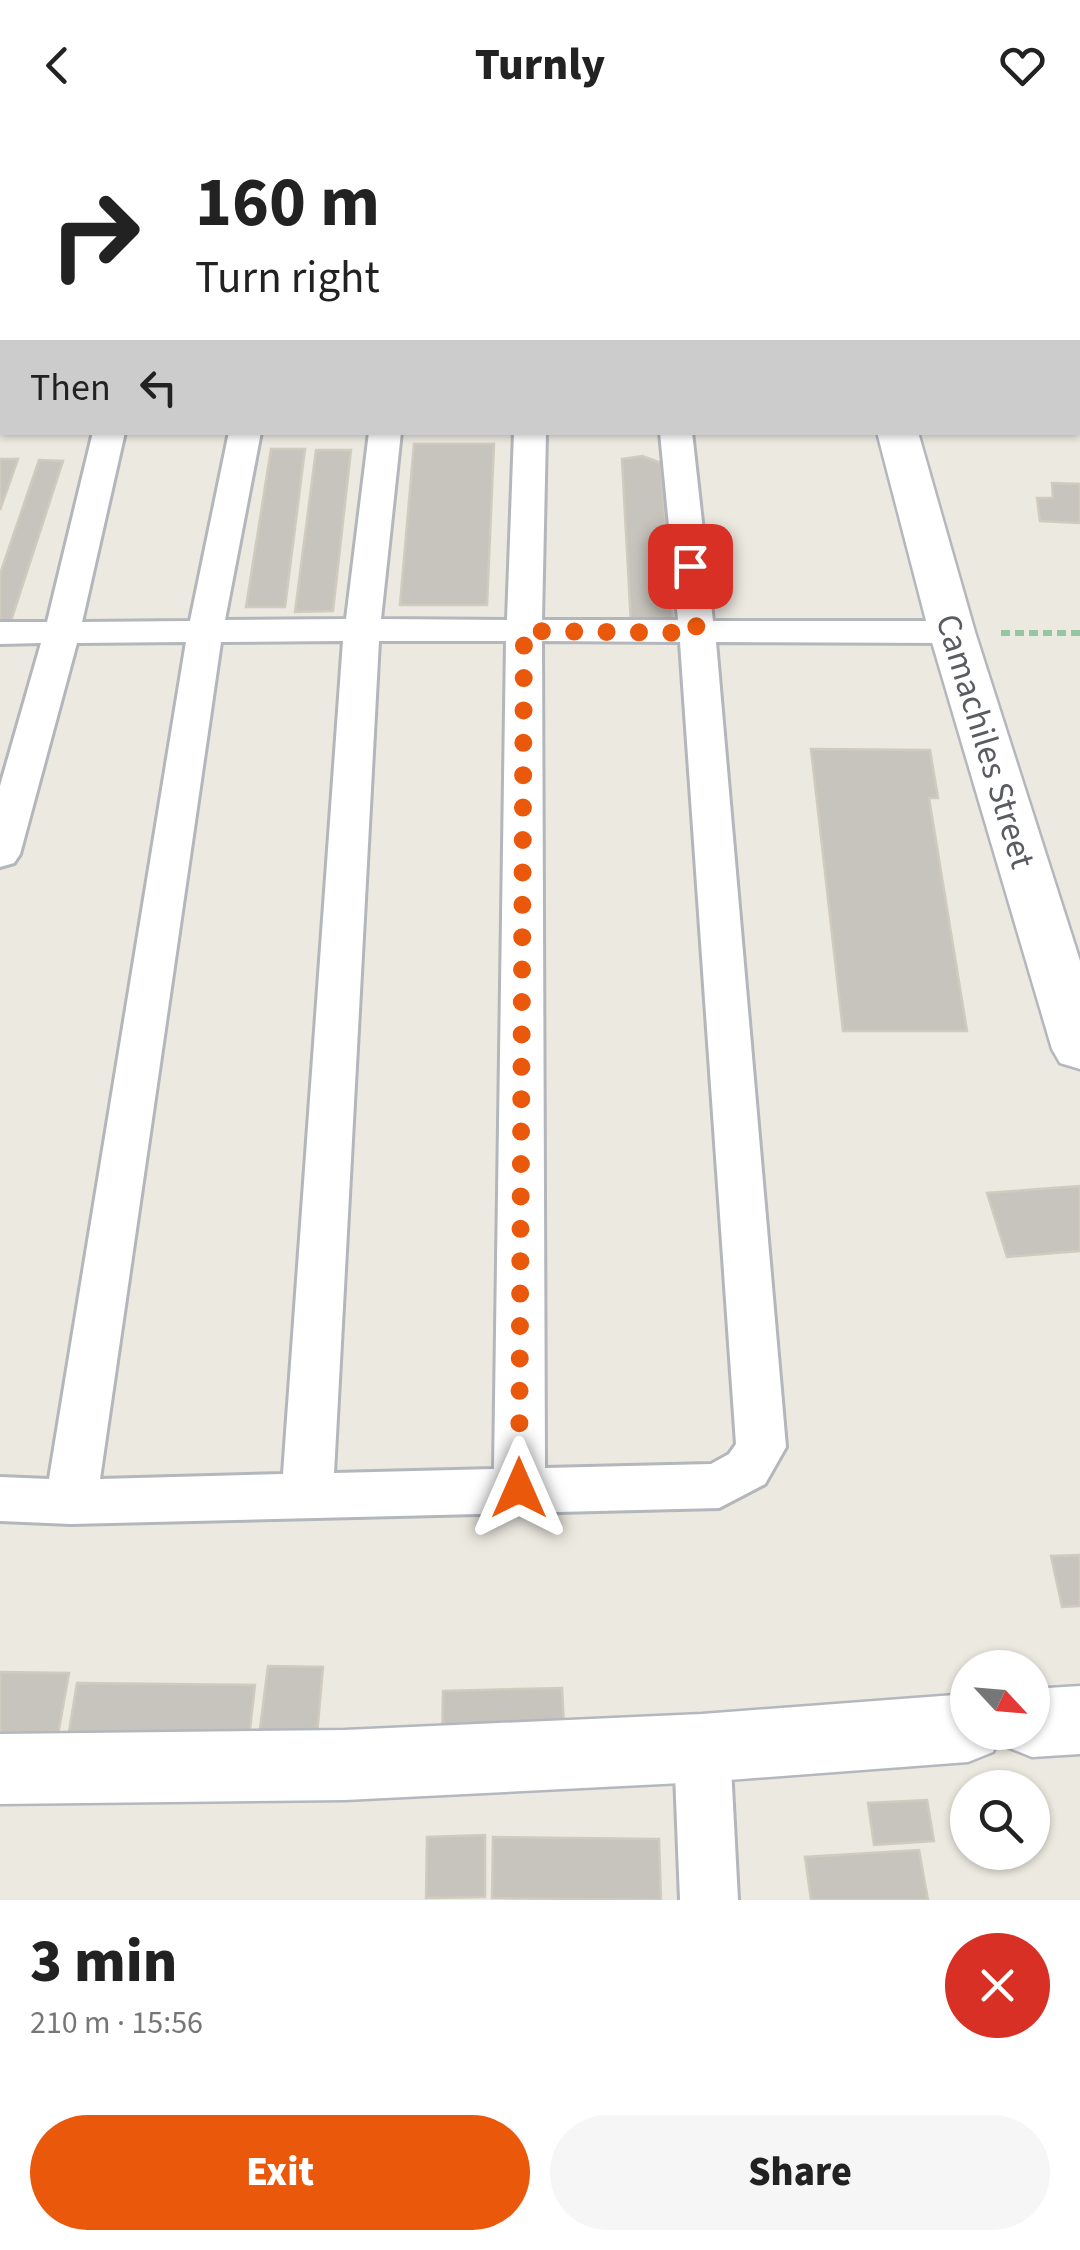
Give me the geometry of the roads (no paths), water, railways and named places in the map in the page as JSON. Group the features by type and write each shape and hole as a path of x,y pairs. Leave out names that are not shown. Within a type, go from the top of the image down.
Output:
{"street":[{"path":"0,854 62,633 108,435"},
{"path":"71,1502 204,632 244,435"},
{"path":"307,1497 362,630 385,435"},
{"path":"519,1488 524,631 530,435"},
{"path":"0,1499 71,1502 720,1486 748,1469 762,1447 697,633 676,435"},
{"name":"Camachiles Street","path":"898,435 952,632 1080,1049"},
{"path":"0,633 952,632"},
{"path":"1050,1722 1080,1720"},
{"path":"0,1769 344,1765 702,1748 950,1729"},
{"path":"702,1748 710,1900"}]}
